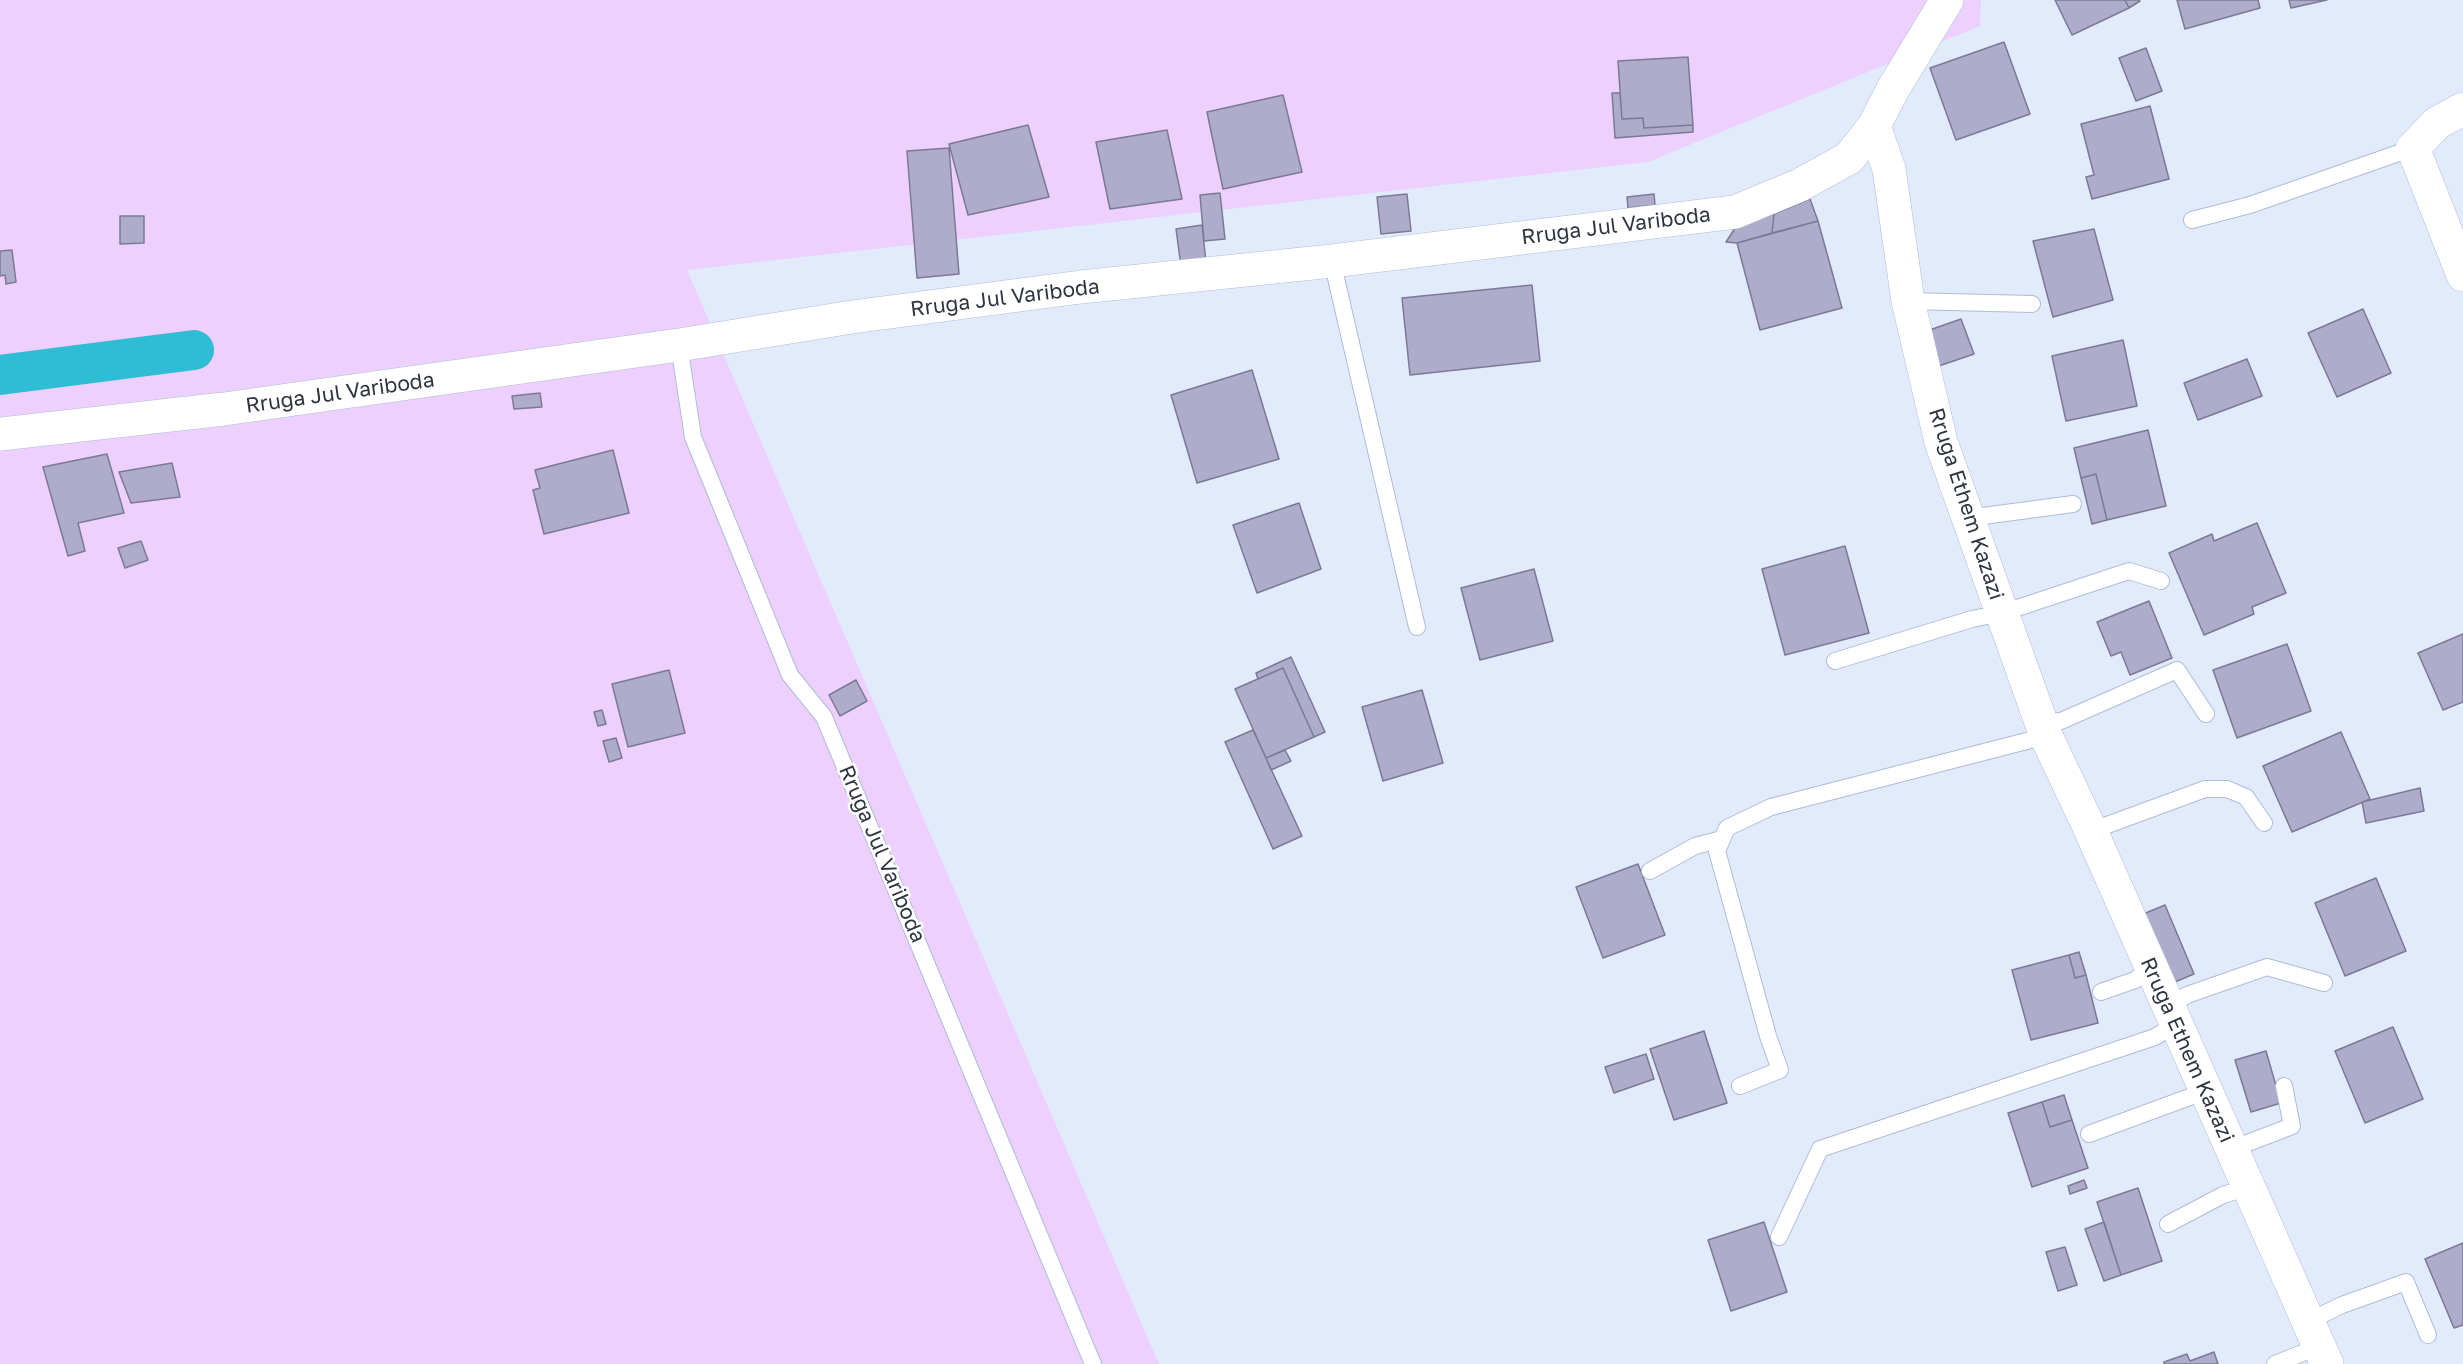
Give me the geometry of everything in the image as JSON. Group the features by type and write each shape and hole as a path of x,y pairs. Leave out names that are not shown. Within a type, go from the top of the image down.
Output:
{"street":[{"name":"Rruga Jul Variboda","path":"0,434 224,409 679,345 852,317 1081,287 1332,261 1735,212 1800,184 1849,158 1874,126 1893,89 1947,0"},
{"path":"2463,109 2437,123 2413,147 2463,275"},
{"name":"Rruga Ethem Kazazi","path":"1874,126 1889,169 1908,301 1941,442 2044,730 2319,1344"}],"lane":[{"path":"2192,220 2250,205 2413,147"},
{"path":"1332,261 1417,627"},
{"path":"1908,301 2032,304"},
{"name":"Rruga Jul Variboda","path":"679,345 693,437 697,448 790,675 824,717 1093,1364"},
{"path":"1968,518 2073,504"},
{"path":"1835,661 1972,619 2002,613 2129,571 2161,581"},
{"path":"1740,1086 1780,1070 1768,1036 1763,1011 1717,851 1728,828 1771,807 2044,730 2177,670 2206,714"},
{"path":"2091,831 2205,789 2227,789 2246,797 2264,823"},
{"path":"1650,871 1695,846 1722,839"},
{"path":"1779,1237 1820,1149 2155,1037 2187,995 2267,967 2324,983"},
{"path":"2101,992 2135,980 2151,968"},
{"path":"2232,1149 2292,1126 2284,1086"},
{"path":"2089,1134 2206,1091"},
{"path":"2168,1224 2223,1195 2249,1187"},
{"path":"2275,1364 2319,1344 2342,1305 2406,1282 2427,1335"}],"shaded area":[{"path":"0,0 1981,0 1980,26 1648,162 687,270 1159,1364 0,1364"}],"building":[{"path":"2055,0 2125,0 2129,8 2072,35"},
{"path":"2125,0 2139,0 2140,1 2129,8"},
{"path":"2177,0 2258,0 2260,8 2185,29"},
{"path":"2289,0 2327,0 2291,8"},
{"path":"2004,42 2030,114 1956,140 1930,68"},
{"path":"2146,48 2162,91 2136,101 2119,58"},
{"path":"1688,57 1693,125 1644,128 1643,118 1622,119 1618,61"},
{"path":"1612,93 1620,93 1622,119 1643,118 1644,128 1693,125 1693,132 1615,138"},
{"path":"1283,95 1302,172 1223,189 1207,112"},
{"path":"2150,106 2169,179 2092,199 2086,177 2094,175 2081,124"},
{"path":"1028,125 1049,197 968,215 949,144"},
{"path":"1167,130 1182,199 1110,209 1096,142"},
{"path":"949,148 959,274 917,278 907,151"},
{"path":"1220,193 1225,239 1204,241 1200,195"},
{"path":"1407,194 1411,231 1381,234 1377,197"},
{"path":"1654,194 1655,205 1628,208 1627,197"},
{"path":"1810,199 1818,221 1772,233 1774,214"},
{"path":"1774,214 1772,233 1737,243 1726,242 1739,222"},
{"path":"120,216 144,216 144,243 120,244"},
{"path":"1818,221 1842,308 1760,330 1737,243"},
{"path":"1202,225 1206,262 1181,266 1176,229"},
{"path":"2094,229 2113,300 2053,317 2033,241"},
{"path":"12,250 16,282 6,284 5,275 0,276 0,251"},
{"path":"1532,285 1540,361 1410,375 1402,298"},
{"path":"2363,309 2391,373 2337,397 2308,333"},
{"path":"1961,319 1974,354 1933,368 1921,333"},
{"path":"2123,340 2137,406 2066,421 2052,356"},
{"path":"2247,359 2262,396 2198,420 2184,383"},
{"path":"1252,370 1279,459 1197,483 1171,395"},
{"path":"540,393 542,407 514,409 512,396"},
{"path":"2148,430 2166,506 2107,520 2096,474 2081,478 2074,448"},
{"path":"613,450 629,513 544,534 533,490 540,488 535,470"},
{"path":"107,454 124,513 78,523 85,551 68,556 43,467"},
{"path":"172,463 180,497 131,503 119,472"},
{"path":"2096,474 2107,520 2092,524 2081,478"},
{"path":"1299,503 1321,569 1257,593 1233,525"},
{"path":"2257,523 2286,593 2252,607 2254,614 2204,635 2169,553 2212,534 2214,541"},
{"path":"141,541 148,560 125,568 118,548"},
{"path":"1845,546 1869,633 1785,655 1762,569"},
{"path":"1534,569 1553,641 1480,660 1461,588"},
{"path":"2149,601 2172,658 2130,675 2121,652 2111,656 2097,622"},
{"path":"2463,634 2463,702 2443,710 2418,653"},
{"path":"2287,644 2311,711 2237,738 2213,670"},
{"path":"1291,657 1325,732 1314,737 1283,668 1258,679 1256,673"},
{"path":"1283,668 1314,737 1266,758 1235,689"},
{"path":"669,670 685,733 628,747 612,684"},
{"path":"856,680 867,701 840,716 829,695"},
{"path":"1422,690 1443,763 1383,781 1362,707"},
{"path":"602,710 606,724 598,726 594,712"},
{"path":"1253,730 1302,836 1273,849 1225,742"},
{"path":"2341,732 2370,799 2292,832 2263,766"},
{"path":"616,738 622,758 609,762 603,741"},
{"path":"1285,750 1291,761 1271,770 1266,758"},
{"path":"2420,788 2424,811 2366,823 2362,802"},
{"path":"1638,864 1665,935 1603,958 1576,887"},
{"path":"2376,878 2406,951 2345,976 2315,903"},
{"path":"2165,905 2194,974 2170,984 2141,915"},
{"path":"2079,952 2086,975 2075,978 2069,955"},
{"path":"2069,955 2075,978 2086,975 2098,1023 2031,1040 2012,970"},
{"path":"2393,1027 2423,1099 2365,1123 2335,1051"},
{"path":"1704,1031 1727,1103 1674,1120 1650,1049"},
{"path":"2266,1051 2281,1103 2251,1112 2235,1060"},
{"path":"1646,1054 1654,1079 1614,1093 1605,1067"},
{"path":"2064,1095 2072,1120 2050,1127 2042,1102"},
{"path":"2042,1102 2050,1127 2072,1120 2088,1168 2032,1187 2008,1113"},
{"path":"2084,1180 2087,1188 2070,1194 2068,1186"},
{"path":"2138,1188 2162,1261 2121,1275 2097,1202"},
{"path":"1764,1222 1787,1292 1731,1311 1708,1240"},
{"path":"2104,1222 2121,1275 2104,1281 2085,1229"},
{"path":"2463,1243 2463,1325 2454,1328 2425,1259"},
{"path":"2065,1247 2077,1285 2058,1291 2046,1252"},
{"path":"2214,1352 2218,1364 2164,1364 2164,1362 2187,1354 2190,1361"}],"waterway":[{"path":"0,375 194,350"}]}
